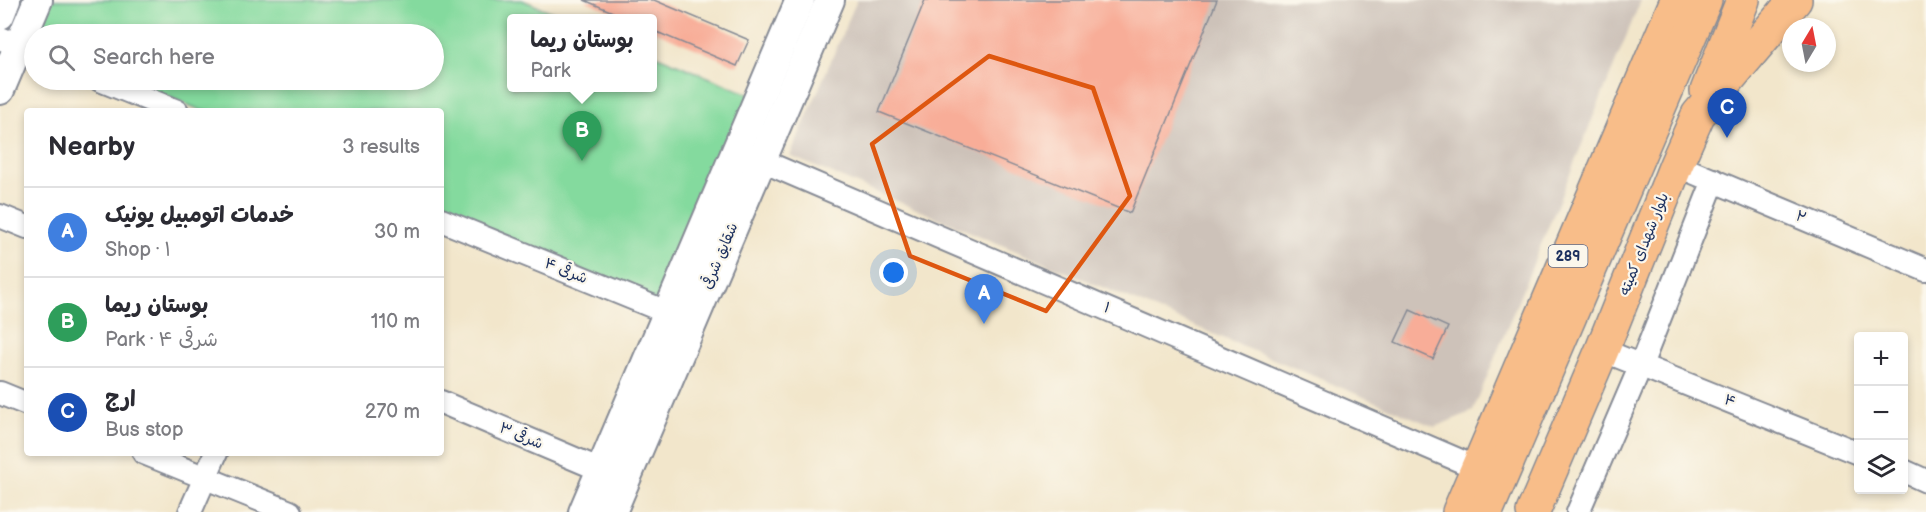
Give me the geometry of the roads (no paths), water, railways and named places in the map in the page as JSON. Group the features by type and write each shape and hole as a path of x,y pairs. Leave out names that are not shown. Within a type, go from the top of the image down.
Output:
{"main road":[{"name":"289","path":"1459,512 1677,0"},
{"path":"1486,512 1705,0"},
{"path":"1698,115 1743,0"},
{"name":"بلوار شهدای کمیته","path":"1533,512 1698,115 1795,0"}],"street":[{"path":"0,15 6,0"},
{"path":"27,24 38,0"},
{"name":"شقایق شرقی","path":"749,155 800,0"},
{"name":"شقایق شرقی","path":"612,512 680,318 749,155 830,0"},
{"path":"0,90 18,45"},
{"path":"125,90 170,108"},
{"name":"۱","path":"749,155 1478,468"},
{"name":"۲","path":"1676,165 1926,270"},
{"path":"1578,512 1641,365 1714,180"},
{"path":"0,216 24,227"},
{"name":"۴ شرقی","path":"444,221 680,318"},
{"name":"شقایق شرقی","path":"584,512 601,470 680,318"},
{"name":"۴","path":"1602,350 1854,451"},
{"path":"0,393 24,403"},
{"name":"۳ شرقی","path":"444,403 601,470"},
{"path":"151,456 290,512"},
{"path":"190,512 215,456"},
{"path":"1908,473 1926,481"}],"place":[{"name":"ارج","path":"1727,138"},
{"name":"بوستان ریما","path":"582,161"},
{"name":"خدمات اتومبیل یونیک","path":"984,324"}]}
